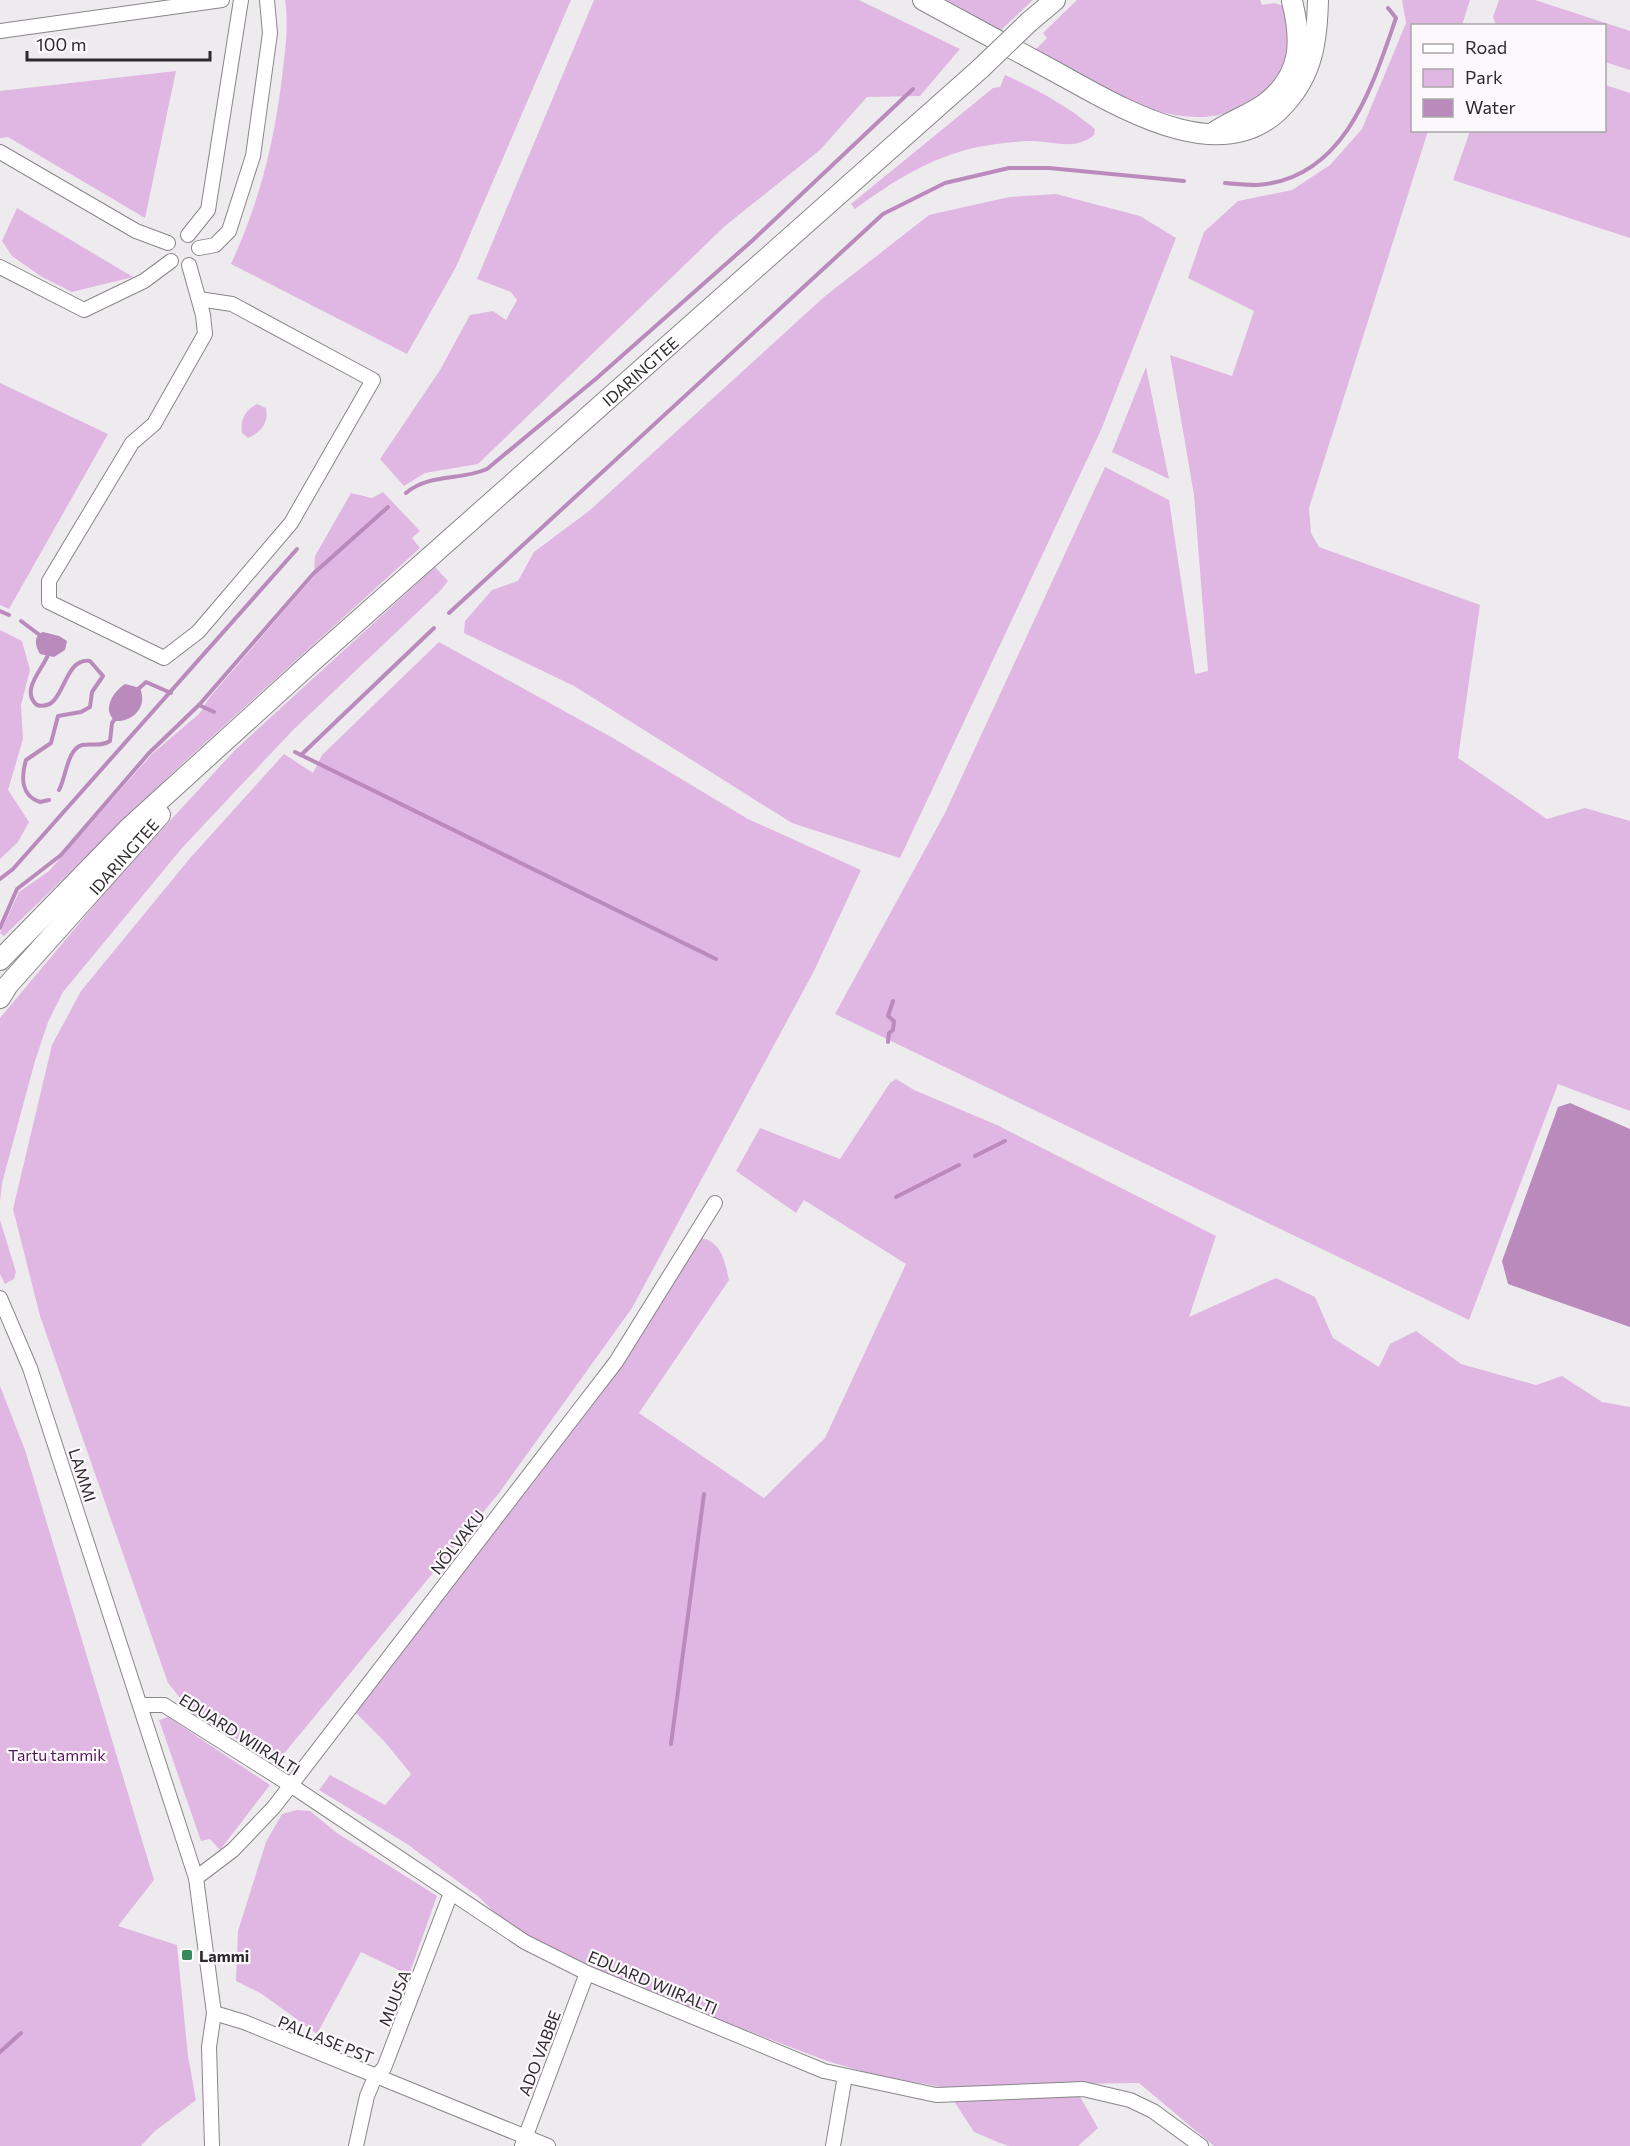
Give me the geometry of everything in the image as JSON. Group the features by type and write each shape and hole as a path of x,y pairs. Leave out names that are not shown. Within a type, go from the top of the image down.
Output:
{"main road":[{"path":"923,0 1118,106 1157,123 1211,135 1232,135 1252,128 1276,115 1293,97 1313,56 1316,0 1301,3 1292,1 1299,31 1298,50 1289,78 1266,103 1211,135"},
{"name":"IDARINGTEE","path":"1029,22 1048,0"},
{"name":"IDARINGTEE","path":"1,958 129,828 452,534 980,69 1054,0"},
{"name":"IDARINGTEE","path":"0,998 169,805 250,718"}],"street":[{"path":"0,30 222,0"},
{"path":"188,234 208,210 241,0"},
{"path":"199,248 215,245 229,231 253,156 270,33 267,0"},
{"path":"0,152 136,231 168,243"},
{"path":"178,234 188,234 199,248 196,258 189,265 179,266 171,261 166,253 168,243 178,234"},
{"path":"0,267 84,310 144,281 171,261"},
{"path":"189,265 199,299 204,334 154,424 132,443 49,581 49,602 164,658 198,632 291,524 373,380 232,304 199,299"},
{"name":"NÕLVAKU","path":"196,1878 233,1850 255,1828 616,1362 715,1203"},
{"name":"LAMMI","path":"0,1298 30,1368 142,1705 196,1878 214,2013"},
{"name":"EDUARD WIIRALTI","path":"142,1705 164,1705 289,1784 525,1942 587,1973 810,2066 845,2076 936,2095 1083,2089 1130,2100 1152,2111 1201,2146"},
{"name":"MUUSA","path":"356,2146 367,2096 375,2077 384,2068 451,1893"},
{"name":"ADO VABBE","path":"523,2141 587,1973"},
{"path":"212,2146 208,2047 214,2013"},
{"name":"PALLASE PST","path":"214,2013 244,2022 523,2141 549,2146"},
{"path":"833,2146 845,2076"}],"green space":[{"path":"285,0 571,0 456,267 407,354 231,264 258,195 274,127 285,49 287,20"},
{"path":"594,0 859,0 960,49 920,96 867,97 820,150 725,226 478,464 425,473 404,486 380,459 440,370 470,315 493,311 506,320 517,300 511,292 477,279"},
{"path":"941,0 1033,0 1000,31"},
{"path":"1077,0 1260,0 1262,5 1274,3 1284,6 1291,29 1290,57 1272,86 1250,102 1224,114 1196,117 1168,114 1111,93 1034,51 1047,38 1043,33"},
{"path":"1402,0 1470,0 1462,24 1411,24 1411,132 1428,132 1309,508 1311,533 1319,547 1480,605 1458,758 1547,819 1585,808 1630,821 1630,1111 1558,1084 1469,1320 835,1014 945,813 1105,467 1169,500 1195,674 1208,671 1194,495 1170,355 1232,376 1254,311 1188,278 1204,232 1238,201 1292,190 1330,165 1362,129 1406,23"},
{"path":"1499,0 1535,0 1630,31 1630,70 1606,62 1606,24 1496,24 1493,17"},
{"path":"176,71 145,218 8,137 0,138 0,91"},
{"path":"1005,75 1074,113 1095,129 1094,135 1078,143 1070,144 1021,141 973,148 926,165 855,209 851,204 993,88 1000,87"},
{"path":"1606,85 1630,93 1630,238 1453,180 1470,132 1606,132"},
{"path":"1056,194 1140,216 1176,238 1101,430 900,858 792,823 574,686 464,633 465,621 492,590 518,581 534,552 589,511 824,297 929,215 1009,197"},
{"path":"17,208 133,277 72,292 42,277 12,256 2,241"},
{"path":"1146,367 1169,479 1112,452"},
{"path":"0,383 108,434 9,609 0,605"},
{"path":"257,404 266,408 265,423 257,433 248,438 242,433 243,420 246,413"},
{"path":"383,492 420,531 412,538 420,548 183,763 4,936 0,933 19,892 49,871 152,754 200,713 209,698 314,576 315,556 351,493 372,498"},
{"path":"435,567 448,581 441,590 293,730 182,848 63,992 48,1022 35,1061 2,1183 0,1202 0,1018 113,883 235,750"},
{"path":"0,630 22,641 30,670 21,705 23,739 8,790 29,822 18,842 0,859"},
{"path":"439,642 613,738 748,819 861,870 814,971 632,1308 499,1493 277,1762 193,1714 168,1683 40,1316 13,1209 52,1045 81,991 191,857 284,754 313,773 322,755"},
{"path":"896,1079 914,1090 997,1125 1216,1236 1189,1317 1276,1278 1315,1297 1333,1338 1379,1367 1390,1344 1416,1331 1461,1364 1536,1385 1562,1376 1602,1402 1630,1407 1630,2146 1214,2146 1139,2083 1067,2084 1079,2095 1098,2128 1078,2146 1009,2146 974,2132 948,2092 963,2091 871,2074 827,2061 657,1996 529,1938 494,1912 479,1897 407,1844 319,1790 330,1775 385,1805 411,1774 384,1741 352,1709 603,1384 695,1237 711,1241 720,1251 729,1280 639,1413 764,1498 825,1438 906,1264 804,1200 796,1213 736,1171 760,1128 840,1159 890,1083"},
{"path":"0,1220 16,1272 14,1279 5,1284 0,1274"},
{"name":"Tartu tammik","path":"0,1386 25,1450 154,1880 118,1926 177,1945 188,2056 196,2100 155,2131 141,2146 0,2146"},
{"path":"168,1717 270,1785 220,1850 210,1839 201,1841 159,1720"},
{"path":"297,1810 310,1811 337,1833 437,1896 409,1975 361,1952 317,2034 262,1994 236,1981 238,1931 266,1842 282,1814"}],"water":[{"path":"43,632 59,636 67,641 65,650 54,657 40,654 36,642 38,636"},
{"path":"125,684 140,688 142,701 133,716 122,721 115,721 109,711 109,706 113,696"},
{"path":"1570,1103 1630,1129 1630,1327 1508,1284 1502,1261 1558,1107"}],"waterway":[{"path":"1225,183 1257,185 1287,179 1312,166 1333,148 1365,100 1377,72 1396,18 1388,8"},
{"path":"406,493 425,482 477,473 487,469 598,377 753,240 913,89"},
{"path":"449,613 883,214 945,183 1009,168 1049,168 1184,181"},
{"path":"0,928 17,889 61,855 149,753 199,705 313,574 388,507"},
{"path":"0,879 13,869 297,549"},
{"path":"0,611 9,615"},
{"path":"21,621 41,636"},
{"path":"295,752 301,755 434,628"},
{"path":"48,655 31,687 32,699 37,705 46,705 53,701 68,675 81,662 90,661 103,676 92,692 90,707 81,712 58,716 51,743 26,760 23,773 26,791 40,802 49,800"},
{"path":"136,691 146,682 171,693"},
{"path":"199,705 214,712"},
{"path":"59,790 73,752 82,745 110,741 112,723 117,716"},
{"path":"301,755 716,959"},
{"path":"888,1042 889,1033 893,1030 894,1021 888,1016 893,1001"},
{"path":"975,1156 1005,1141"},
{"path":"896,1197 959,1165"},
{"path":"671,1744 704,1494"},
{"path":"0,2052 21,2033"}],"place":[{"name":"Lammi","path":"187,1955"}]}
